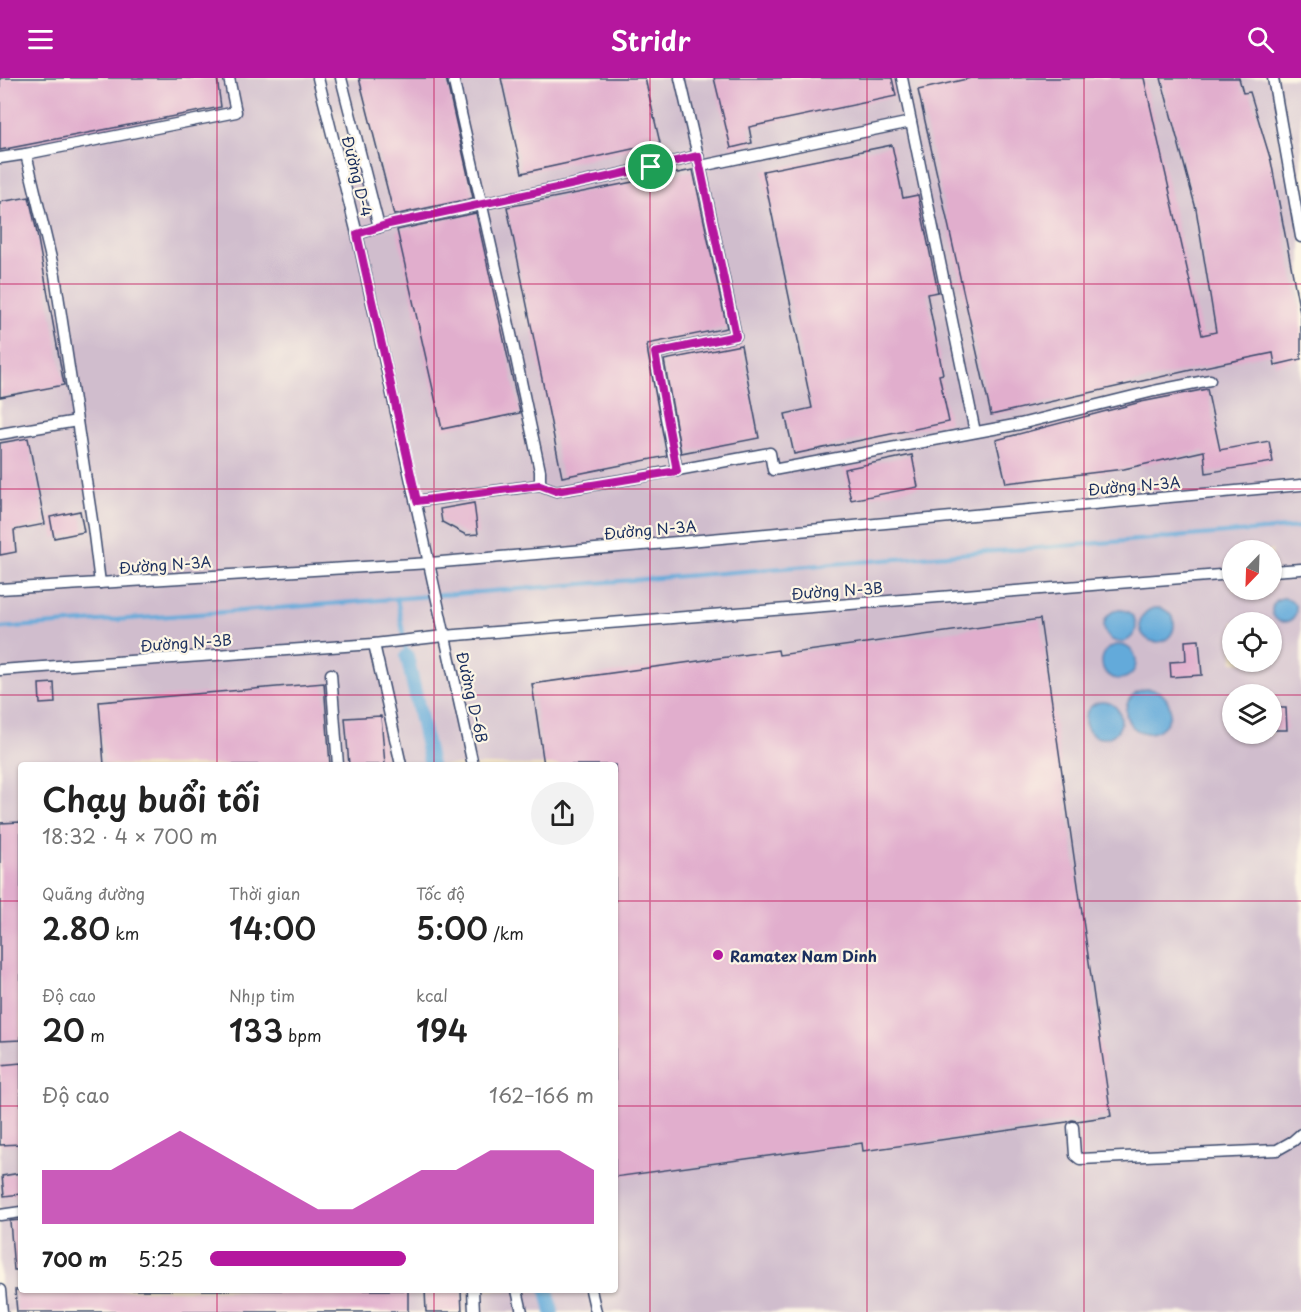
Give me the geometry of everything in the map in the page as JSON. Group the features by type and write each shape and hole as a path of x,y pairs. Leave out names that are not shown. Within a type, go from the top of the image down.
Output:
{"street":[{"path":"0,158 236,112 229,78"},
{"name":"Đường D-4","path":"318,78 357,234 439,609"},
{"path":"341,78 379,227"},
{"path":"453,78 533,437 540,471 540,485"},
{"path":"677,471 655,353 736,336 700,161 680,78"},
{"path":"902,78 975,432"},
{"path":"1273,78 1301,237"},
{"path":"357,234 379,227 603,178 911,122"},
{"path":"26,154 55,275 100,583"},
{"path":"417,501 540,485 556,491 770,453 773,470 1020,424 1209,380"},
{"path":"0,434 77,421"},
{"name":"Đường N-3A","path":"0,589 430,563 1301,485"},
{"path":"1282,570 1301,569"},
{"name":"Đường N-3B","path":"0,670 374,644 444,636 1222,575"},
{"name":"Đường D-6B","path":"439,609 472,762"},
{"path":"374,644 400,762"},
{"path":"331,674 338,762"},
{"path":"1073,1128 1075,1155 1080,1159 1277,1150 1301,1134"},
{"path":"0,1215 18,1212"},
{"path":"0,1290 2,1312"},
{"path":"473,1293 474,1312"},
{"path":"518,1293 522,1312"},
{"path":"592,1293 596,1312"}],"shaded area":[{"path":"0,78 1301,78 1301,1312 0,1312"}],"water":[{"path":"1284,598 1295,606 1295,614 1284,622 1282,622 1282,612 1272,612 1272,610 1276,602"},
{"path":"1157,608 1169,613 1174,625 1169,637 1157,642 1145,637 1140,625 1145,613"},
{"path":"1120,610 1131,615 1136,626 1131,637 1120,642 1109,637 1104,626 1109,615"},
{"path":"1119,645 1131,650 1136,662 1131,674 1119,679 1107,674 1102,662 1107,650"},
{"path":"1148,689 1164,695 1170,711 1164,727 1148,733 1132,727 1126,711 1132,695"},
{"path":"1103,702 1116,707 1121,720 1116,733 1103,738 1090,733 1085,720 1090,707"}],"building":[{"path":"0,78 217,78 221,107 0,150"},
{"path":"359,78 446,78 473,198 394,215"},
{"path":"501,78 645,78 660,143 522,173"},
{"path":"714,78 892,78 896,96 749,127 752,143 731,148"},
{"path":"971,78 1144,78 1202,335 1216,332 1196,209 1161,78 1239,78 1243,93 1250,92 1271,161 1301,318 1301,359 1275,365 1273,353 991,415 918,90"},
{"path":"892,145 903,198 918,195 938,292 927,294 943,374 939,375 949,422 794,454 785,414 812,408 763,171"},
{"path":"693,170 727,328 647,344 667,456 562,477 507,207"},
{"path":"29,197 64,385 0,397 0,202"},
{"path":"476,213 520,413 442,429 397,230"},
{"path":"741,345 759,438 681,453 664,360"},
{"path":"1207,389 1220,450 1269,441 1273,462 1206,473 1204,451 1124,469 1006,483 996,440 1141,402"},
{"path":"28,438 45,524 14,530 16,552 0,555 0,443"},
{"path":"912,455 918,487 851,500 844,469"},
{"path":"474,503 478,534 466,535 442,522 440,509"},
{"path":"80,511 84,532 54,538 50,517"},
{"path":"1040,619 1111,1116 863,1151 862,1143 618,1177 618,762 544,762 532,684 778,650 779,655"},
{"path":"1199,640 1202,675 1171,677 1170,662 1186,661 1185,641"},
{"path":"54,683 55,703 40,704 39,684"},
{"path":"324,683 330,762 104,762 99,702"},
{"path":"1282,708 1286,708 1287,730 1282,730"},
{"path":"381,716 385,762 349,762 345,718"},
{"path":"18,822 18,1040 0,1041 0,823"},
{"path":"18,1063 18,1144 0,1145 0,1065"},
{"path":"18,1173 18,1194 4,1196 2,1176"},
{"path":"18,1220 18,1270 14,1270 10,1221"},
{"path":"15,1290 18,1290 18,1293 408,1293 408,1312 17,1312"},
{"path":"425,1293 461,1293 462,1312 426,1312"}],"waterway":[{"path":"0,628 1301,527"},
{"path":"397,598 407,656"},
{"path":"407,656 430,762"},
{"path":"548,1293 552,1312"}],"place":[{"name":"Ramatex Nam Dinh","path":"718,955"}],"route":[{"path":"698,156 736,336 655,353 677,471 556,491 540,485 417,501 357,234 389,224 651,167 698,156"}]}
